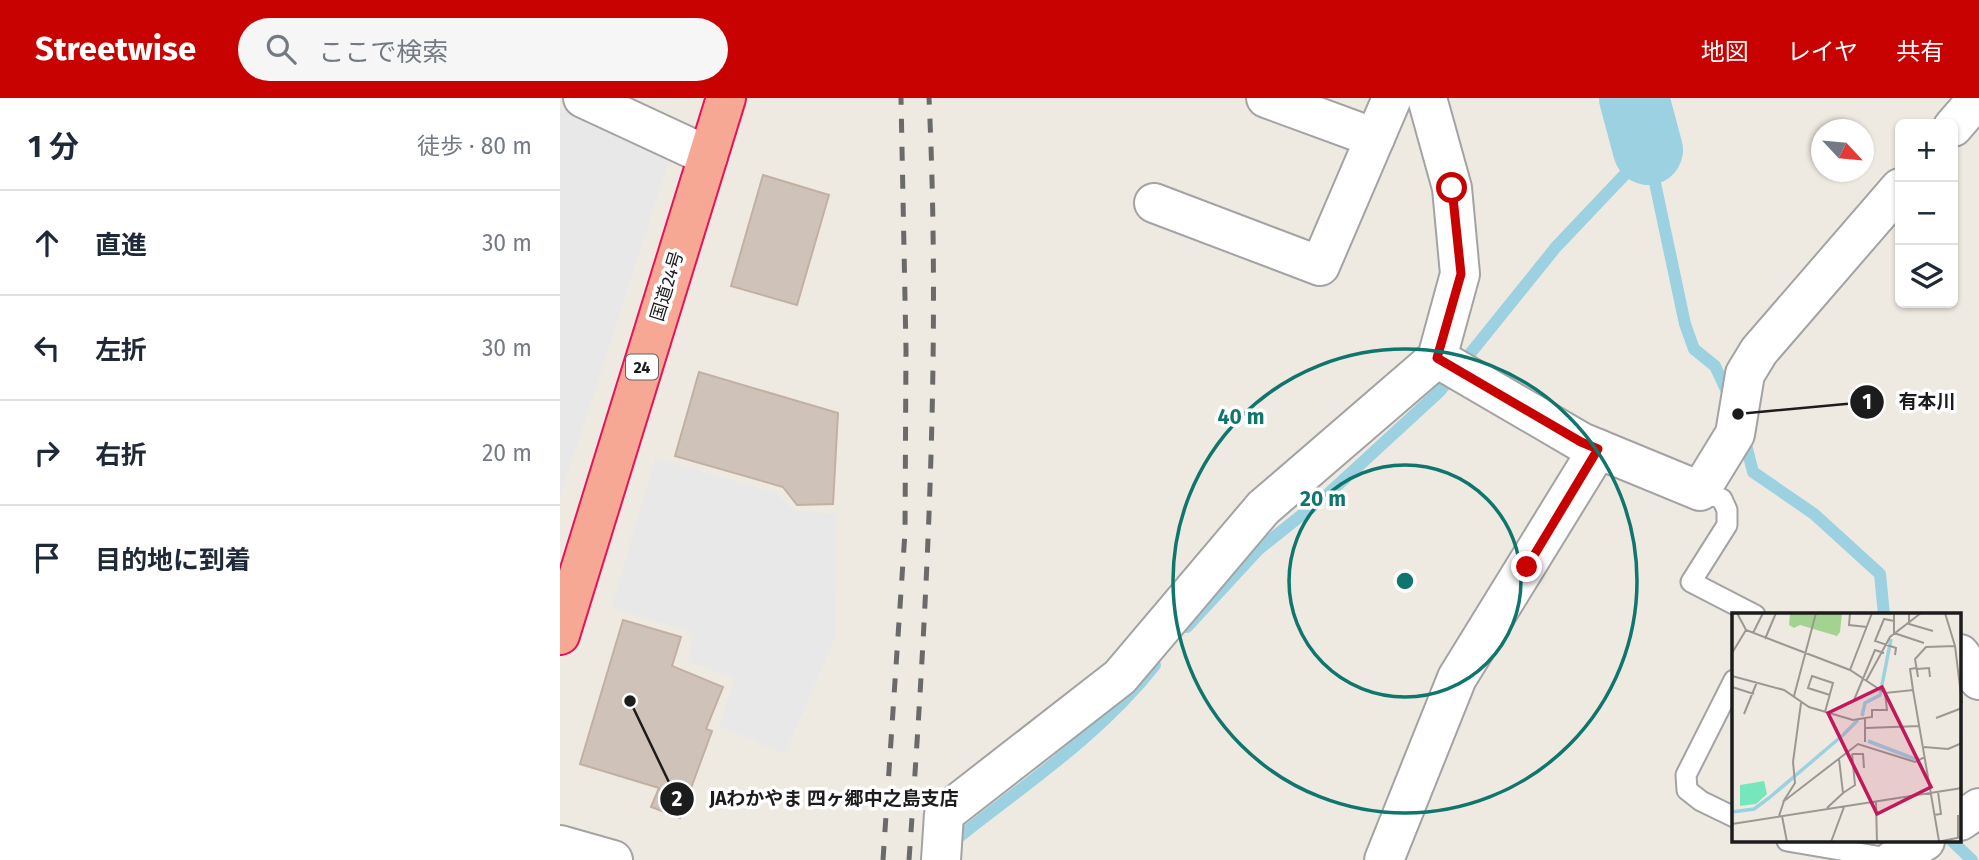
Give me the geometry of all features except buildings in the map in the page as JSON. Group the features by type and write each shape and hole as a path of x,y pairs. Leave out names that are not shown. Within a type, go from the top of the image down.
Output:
{"highway":[{"name":"国道24号","path":"560,635 726,98"}],"street":[{"path":"583,98 708,156"},
{"path":"1266,98 1375,138"},
{"path":"1154,203 1320,266 1392,98"},
{"path":"941,860 944,814 1120,677 1263,508 1437,358 1461,274 1452,188 1427,98"},
{"path":"1958,121 1978,98"},
{"path":"1437,358 1581,442 1700,491 1735,434 1745,374 1759,351 1895,194"},
{"path":"1384,860 1457,678 1598,449"},
{"path":"1962,657 1979,680"},
{"path":"1962,820 1979,808"},
{"path":"560,845 613,860"}],"lane":[{"path":"1700,491 1721,499 1727,510 1727,525 1691,582 1751,613"},
{"path":"1732,684 1686,775 1687,790 1701,801 1732,816"},
{"path":"1797,842 1904,853"}],"shaded area":[{"path":"560,107 670,158 560,498"},
{"path":"655,458 776,493 794,511 836,514 835,638 785,754 719,726 735,678 688,662 692,632 612,607"}],"waterway":[{"path":"1634,98 1648,150"},
{"path":"1648,150 1685,324 1694,349 1715,366 1731,400"},
{"path":"1187,627 1259,549 1328,494 1440,391 1556,247 1648,150"},
{"path":"1744,437 1753,472 1814,514 1880,574 1884,613"},
{"path":"959,837 1087,736 1134,690 1155,665"},
{"path":"1953,842 1972,860"}],"railway":[{"path":"883,860 905,532 906,349 901,98"},
{"path":"909,860 926,575 933,384 929,98"}],"place":[{"name":"有本川","path":"1738,414"},
{"name":"JAわかやま 四ヶ郷中之島支店","path":"630,701"}],"route":[{"path":"1452,188 1461,274 1437,358 1581,442 1598,449 1527,567"}]}
